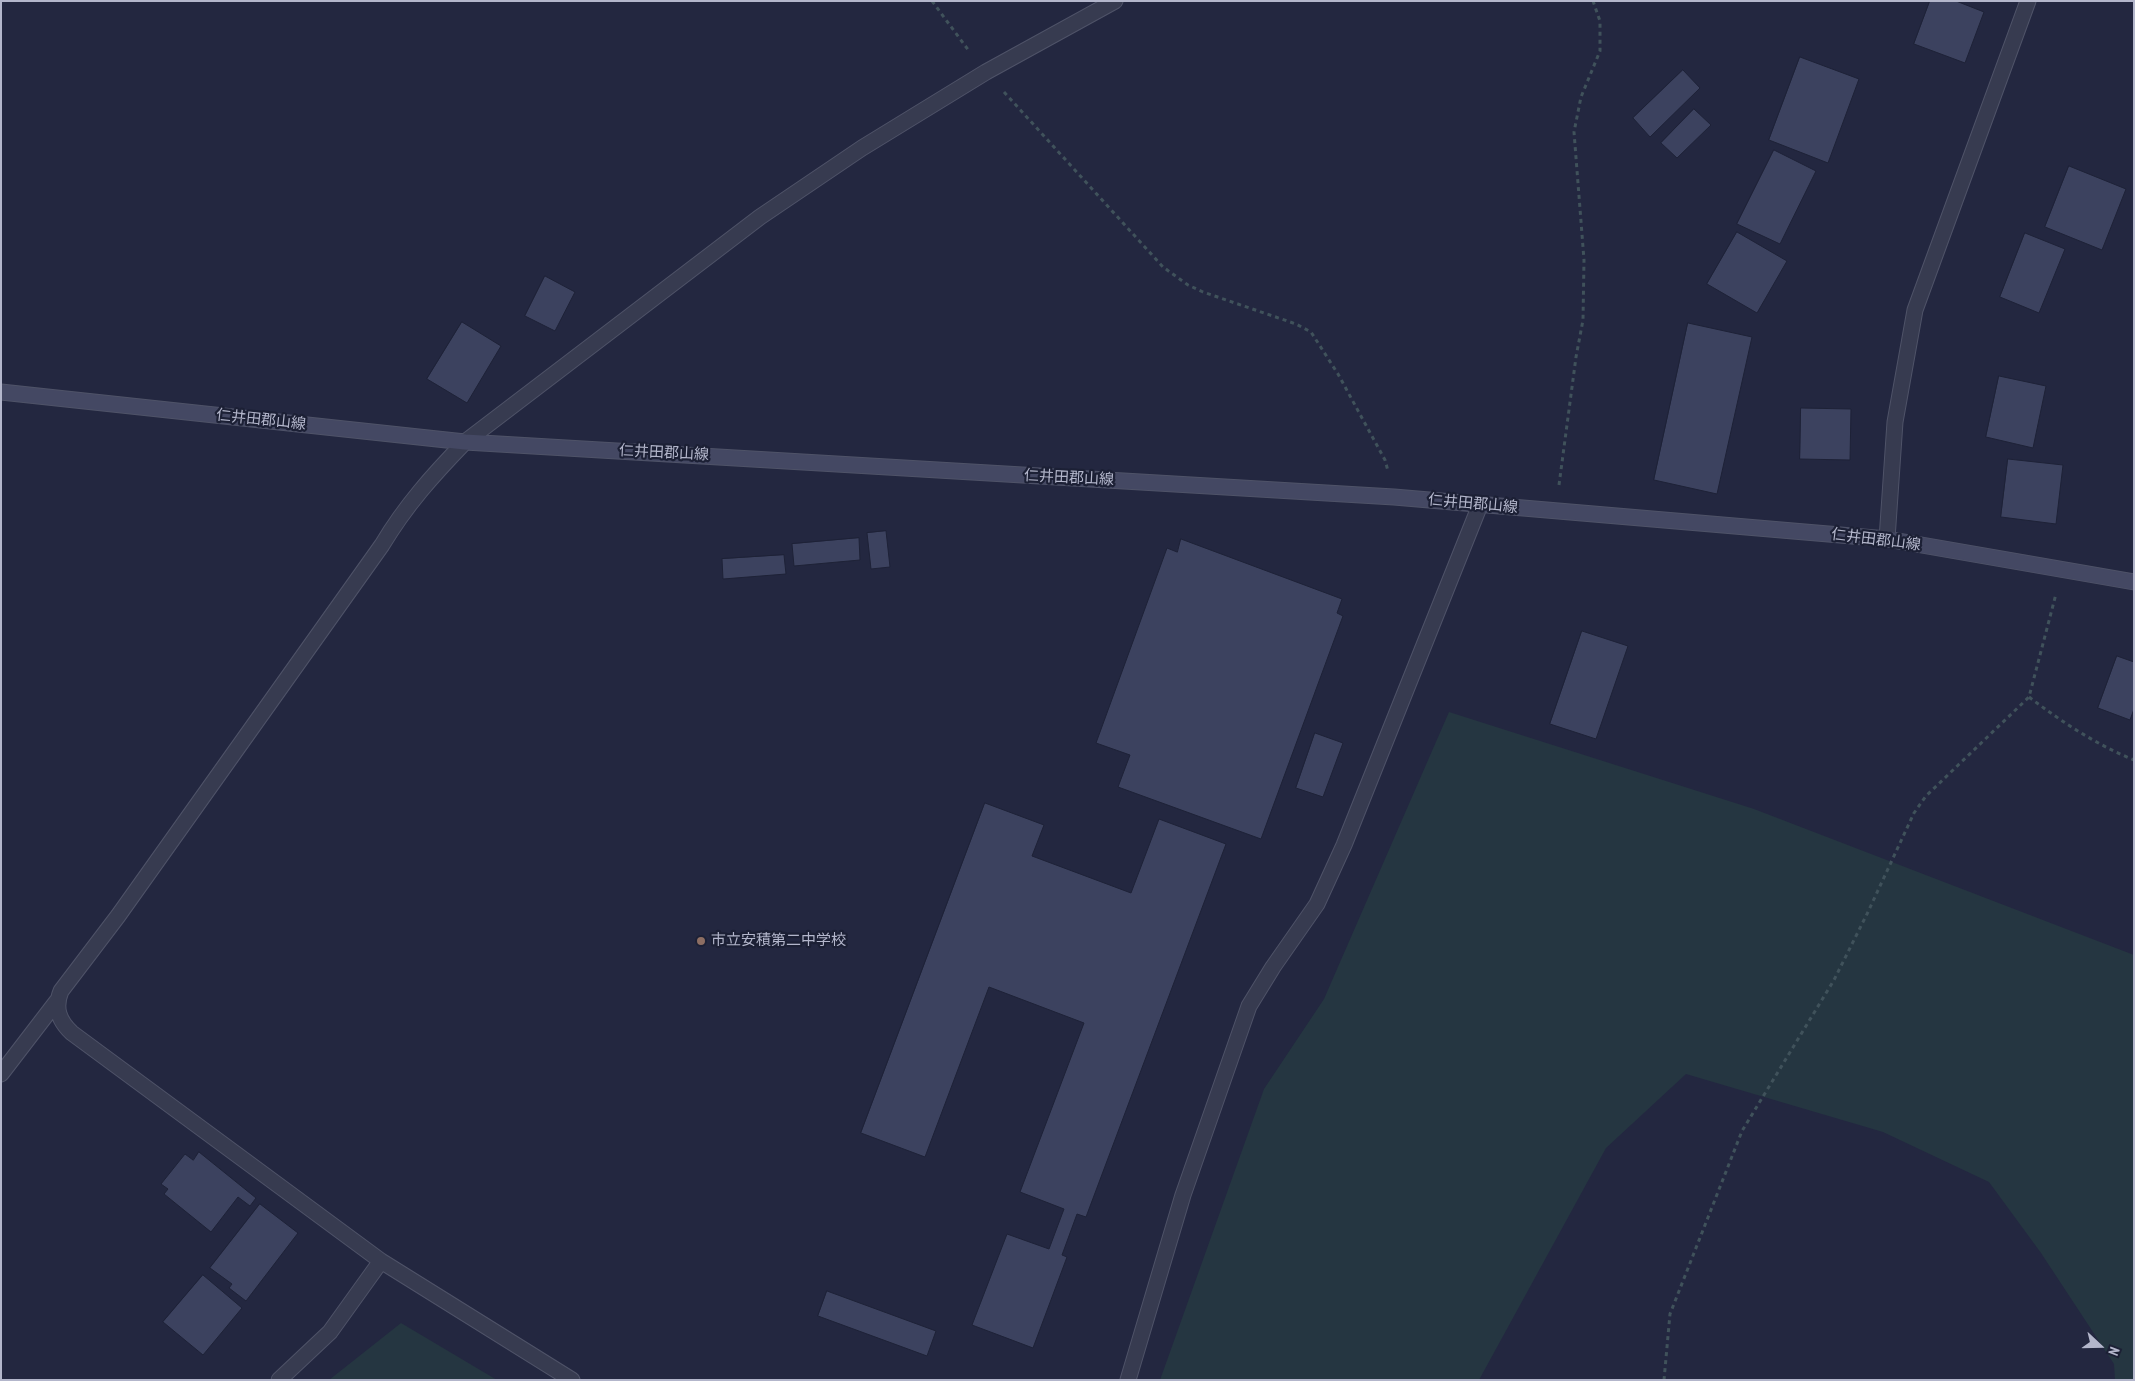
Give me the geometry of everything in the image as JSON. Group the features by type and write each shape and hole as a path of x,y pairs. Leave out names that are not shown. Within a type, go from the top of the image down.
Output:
{"main road":[{"name":"仁井田郡山線","path":"1,392 466,442 1394,497 1886,539 2134,582"}],"street":[{"path":"1,1074 57,1001 61,991 124,908 370,561 402,512 435,473 466,442 760,217 862,148 986,72 1115,1"},
{"path":"1886,539 1895,422 1915,310 2028,1"},
{"path":"1128,1380 1183,1195 1249,1006 1273,967 1317,904 1344,845 1480,505"},
{"path":"57,1001 59,1018 72,1033 381,1260 572,1380"},
{"path":"279,1380 330,1332 381,1260"}],"path":[{"path":"932,1 986,72 1164,267 1188,285 1203,292 1296,324 1310,332 1338,374 1384,460 1391,477 1394,497"},
{"path":"1556,511 1576,357 1583,320 1584,260 1574,132 1581,97 1600,51 1602,41 1600,21 1593,1"},
{"path":"1664,1380 1670,1314 1742,1131 1834,980 1914,813 1926,796 2029,697 2063,570"},
{"path":"2029,697 2084,736 2105,748 2134,760"}],"shaded area":[{"path":"1449,712 1754,809 2134,955 2134,1380 2115,1380 2114,1364 2041,1253 1989,1182 1883,1132 1686,1074 1606,1148 1479,1380 1160,1380 1264,1089 1324,999"},
{"path":"401,1323 497,1380 329,1380"}],"building":[{"path":"1930,1 1956,1 1984,12 1965,63 1914,44"},
{"path":"1800,57 1859,79 1828,163 1769,140"},
{"path":"1683,70 1700,88 1650,137 1633,118"},
{"path":"1694,109 1711,125 1677,158 1661,143"},
{"path":"1774,150 1816,171 1780,244 1737,224"},
{"path":"2069,166 2126,189 2102,250 2045,227"},
{"path":"1737,232 1787,261 1757,313 1707,284"},
{"path":"2025,233 2065,249 2039,313 2000,297"},
{"path":"545,276 575,292 555,331 525,316"},
{"path":"462,322 501,346 467,403 427,379"},
{"path":"1688,323 1752,337 1717,494 1654,480"},
{"path":"1999,376 2046,386 2033,448 1986,437"},
{"path":"1801,408 1851,409 1850,460 1800,459"},
{"path":"2008,459 2063,465 2056,524 2001,517"},
{"path":"886,531 890,567 871,569 867,533"},
{"path":"859,538 860,560 794,566 792,544"},
{"path":"1181,539 1342,599 1337,613 1343,616 1261,839 1118,787 1130,755 1096,743 1167,548 1177,552"},
{"path":"784,555 786,574 723,579 722,559"},
{"path":"1582,631 1628,646 1596,739 1550,724"},
{"path":"2117,656 2134,662 2134,709 2130,720 2098,708"},
{"path":"1315,733 1343,743 1323,797 1296,788"},
{"path":"985,803 1044,825 1032,856 1131,893 1159,819 1226,844 1086,1217 1077,1214 1062,1255 1067,1257 1033,1348 972,1325 1007,1234 1049,1249 1064,1209 1020,1192 1084,1023 989,987 925,1157 861,1133"},
{"path":"199,1152 256,1198 250,1206 238,1197 211,1232 164,1194 168,1189 161,1184 185,1154 193,1160"},
{"path":"260,1204 298,1233 246,1301 229,1288 232,1284 210,1268"},
{"path":"203,1275 242,1308 203,1355 163,1322"},
{"path":"827,1291 936,1331 927,1356 818,1316"}],"place":[{"name":"市立安積第二中学校","path":"701,941"}]}
